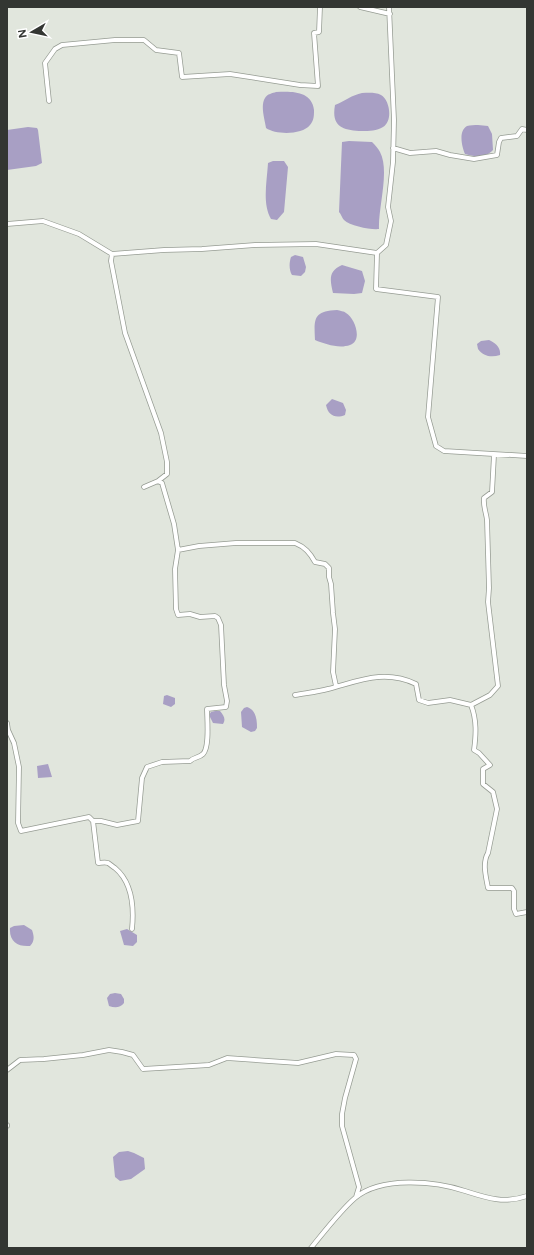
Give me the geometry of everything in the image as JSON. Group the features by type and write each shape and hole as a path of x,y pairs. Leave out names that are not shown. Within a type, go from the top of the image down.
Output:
{"street":[{"path":"49,101 45,64 55,49 62,45 124,39 144,40 156,50 179,53 182,77 230,74 300,85 318,86 314,33 319,32 320,7"},
{"path":"360,7 390,14"},
{"path":"390,7 394,148 388,207 390,221 386,245 377,253 376,289 438,297 428,417 436,446 444,451 527,456"},
{"path":"394,148 410,153 436,150 450,155 474,159 497,155 499,142 502,138 517,136 522,129 527,130"},
{"path":"7,224 43,221 80,234 112,254 164,250 202,250 255,246 316,244 377,253"},
{"path":"112,254 111,261 125,333 156,421 167,462 167,474 158,481 144,487"},
{"path":"295,695 379,676 401,679 416,684 419,700 428,703 454,700 471,705 490,696 498,686 488,602 487,520 483,505 484,498 492,492 494,454"},
{"path":"93,821 101,821 117,825 138,821 142,778 147,767 162,762 190,761 193,758 203,755 207,749 207,709 226,707 227,701 224,685 221,625 218,618 215,616 200,618 190,614 178,615 176,609 175,569 178,550 174,524 162,483 158,481"},
{"path":"178,550 198,546 236,542 295,543 303,546 310,553 315,562 325,564 329,568 331,584 335,629 333,672 336,686"},
{"path":"471,705 474,712 476,726 474,750 479,753 490,765 483,769 483,784 493,792 497,810 488,853 485,858 488,888 512,888 514,891 514,909 516,914 527,912"},
{"path":"7,723 8,730 14,743 19,767 18,823 21,831 89,817 93,821 98,863 108,863 117,870 126,881 130,891 133,916 132,929"},
{"path":"7,1070 20,1060 83,1055 108,1050 133,1055 143,1069 209,1065 227,1058 298,1063 336,1054 354,1055 356,1059 345,1098 342,1114 342,1126 359,1187 356,1197"},
{"path":"311,1248 356,1197 367,1190 390,1184 422,1182 460,1189 493,1200 517,1199 527,1196"}],"shaded area":[{"path":"276,92 295,92 309,99 314,110 314,118 310,125 301,131 289,133 276,132 266,128 263,109 264,101 267,96"},
{"path":"362,93 379,94 387,101 389,116 383,127 362,131 349,130 337,123 334,112 335,105"},
{"path":"467,126 488,126 492,134 493,150 487,155 483,156 465,154 462,143 462,132"},
{"path":"28,127 37,128 38,130 42,163 36,166 7,170 7,130"},
{"path":"342,142 372,142 379,151 383,160 384,179 379,229 366,228 351,224 344,220 339,212"},
{"path":"273,161 284,161 288,167 284,212 277,220 271,219 268,213 266,199 268,163"},
{"path":"295,255 303,257 306,267 305,272 301,276 292,275 290,271 291,257"},
{"path":"342,265 362,271 365,281 362,293 333,293 331,276 337,267"},
{"path":"337,310 344,312 355,324 357,334 356,339 354,343 350,345 337,346 315,340 315,322 319,314"},
{"path":"489,340 499,348 500,355 488,356 478,349 477,344 481,341"},
{"path":"332,399 343,403 346,410 345,415 338,417 330,414 326,405"},
{"path":"167,695 175,698 175,704 171,707 163,704 164,696"},
{"path":"247,707 252,710 256,718 257,728 255,731 251,732 242,727 241,712"},
{"path":"220,711 223,714 223,724 213,723 209,715 211,712"},
{"path":"48,764 52,777 38,778 37,766"},
{"path":"24,925 33,932 34,936 30,946 22,946 15,943 11,937 10,928"},
{"path":"127,929 137,935 137,942 133,946 124,945 120,931"},
{"path":"110,994 121,994 124,999 124,1003 117,1007 109,1006 107,998"},
{"path":"128,1151 144,1158 145,1169 131,1179 120,1181 115,1177 113,1157 119,1152"}]}
